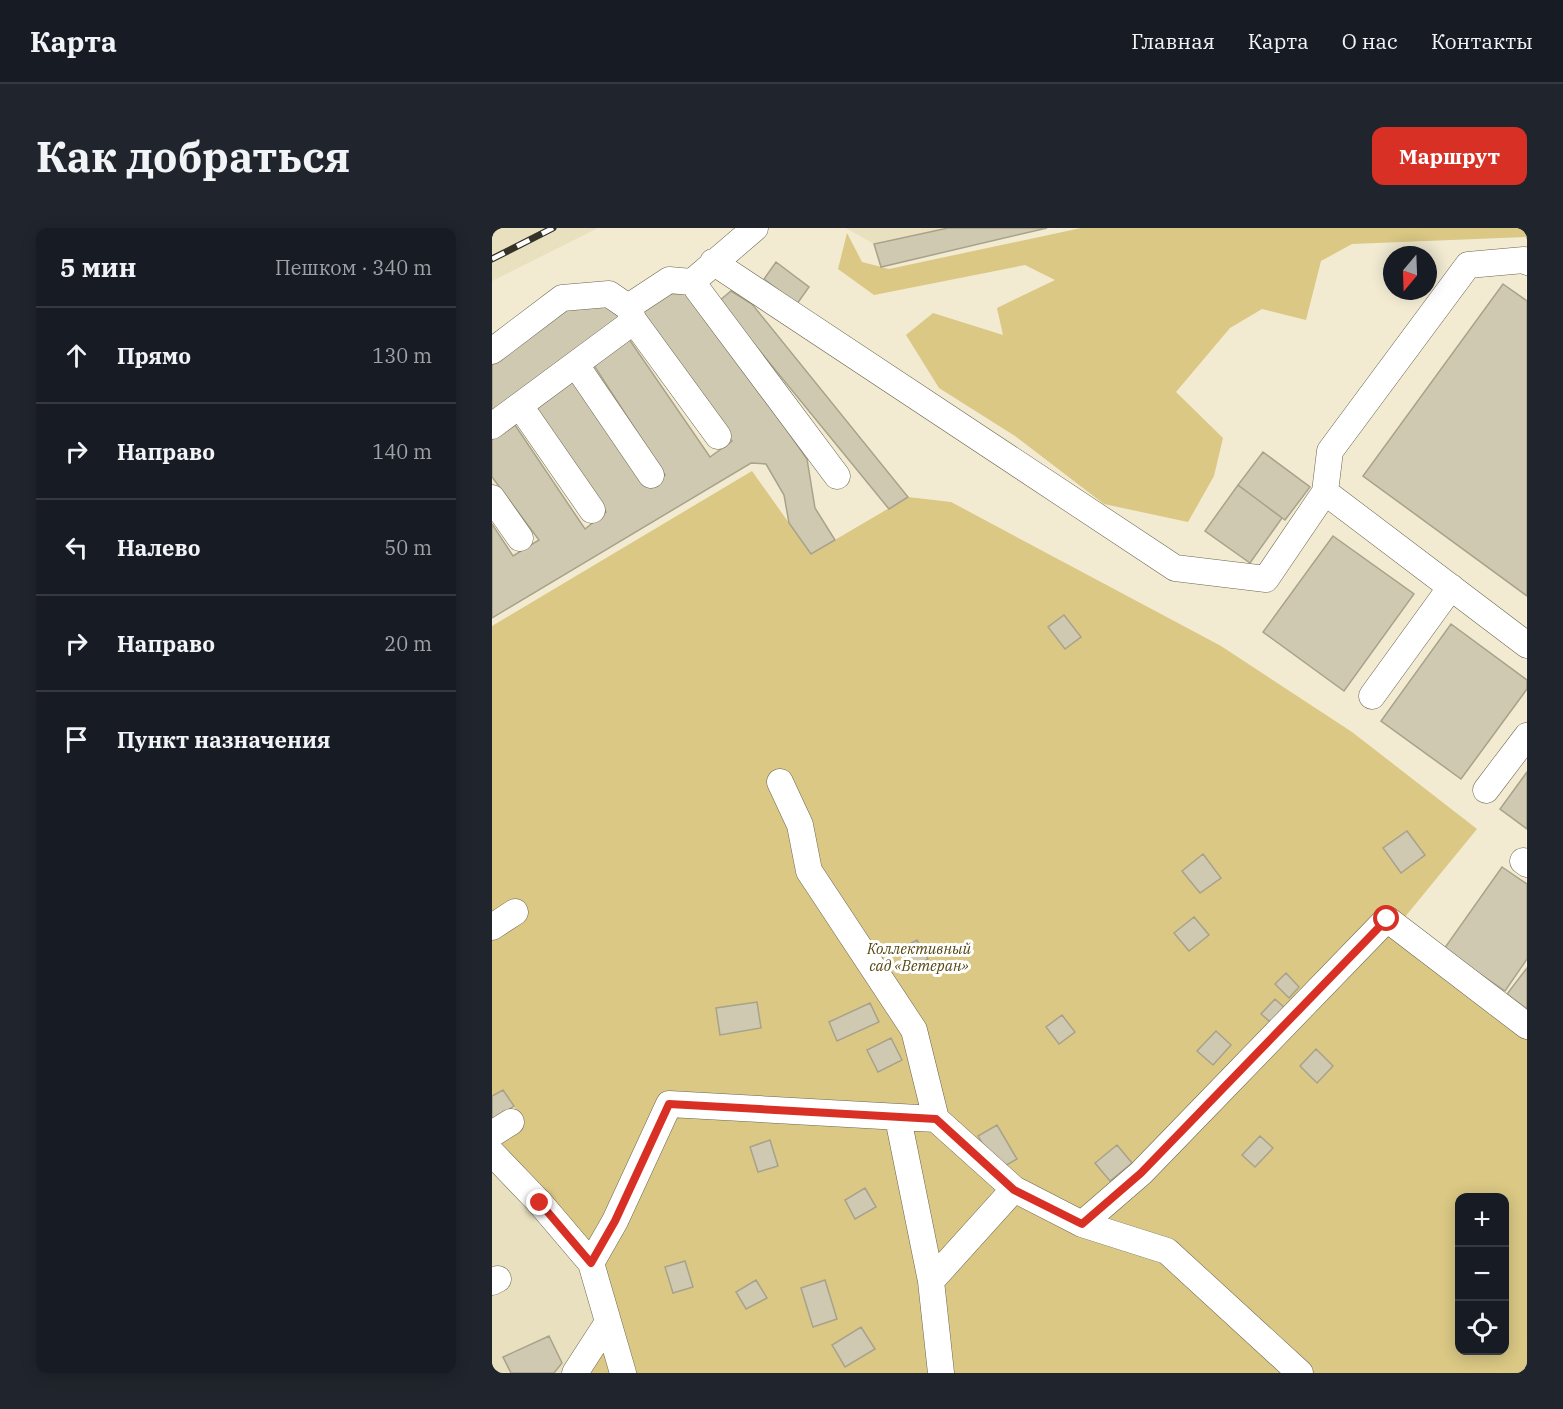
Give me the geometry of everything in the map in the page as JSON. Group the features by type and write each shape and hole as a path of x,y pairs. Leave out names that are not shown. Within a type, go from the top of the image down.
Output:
{"lane":[{"path":"692,282 755,228"},
{"path":"713,262 1175,568 1266,579 1325,492 1330,451 1468,265 1527,262"},
{"path":"492,426 576,365 669,280 692,282 837,476"},
{"path":"492,351 562,298 609,294 631,314 718,436"},
{"path":"576,365 651,475"},
{"path":"520,406 592,510"},
{"path":"1325,492 1527,645"},
{"path":"492,498 520,538"},
{"path":"1372,696 1451,587"},
{"path":"1486,790 1527,736"},
{"path":"780,782 800,825 809,872 914,1030 936,1119 1014,1190 1082,1224 1167,1251 1300,1373"},
{"path":"492,927 514,912"},
{"path":"1082,1224 1141,1173 1387,919 1527,1026"},
{"path":"591,1263 615,1221 669,1104 936,1119"},
{"path":"898,1118 931,1281 941,1373"},
{"path":"492,1154 540,1203 591,1263 622,1373"},
{"path":"931,1281 1014,1190"},
{"path":"575,1373 608,1322"}],"shaded area":[{"path":"492,228 598,228 492,281"},
{"path":"846,228 1047,228 874,244"},
{"path":"492,1143 588,1245 598,1325 570,1373 492,1373"}],"green space":[{"path":"1081,228 1527,228 1527,237 1352,244 1321,261 1306,320 1262,309 1230,328 1176,392 1223,438 1214,476 1188,522 1104,504 1015,436 939,388 906,335 933,313 1003,335 997,308 1055,280 1025,265 874,295 838,269 847,233 862,262 889,269"},
{"name":"Коллективный сад «Ветеран»","path":"752,471 811,554 908,497 951,502 1221,646 1352,732 1477,829 1400,923 1527,1018 1527,1373 570,1373 598,1325 588,1245 492,1143 523,1121 503,1090 492,1096 492,626"}],"building":[{"path":"948,228 1047,228 881,267 874,244"},
{"path":"776,262 809,287 797,304 764,279"},
{"path":"1503,284 1527,301 1527,596 1363,476"},
{"path":"731,291 752,304 908,497 889,509 719,301"},
{"path":"691,293 807,459 815,508 835,540 811,554 789,523 784,495 766,464 751,463 492,618 492,524 513,556 539,540 492,477 492,437 513,422 585,529 606,512 532,409 573,380 645,486 665,475 593,364 629,339 710,457 732,441 643,312 669,294"},
{"path":"607,303 620,318 492,414 492,363 568,307"},
{"path":"1263,452 1310,487 1285,520 1238,485"},
{"path":"1238,485 1282,518 1250,563 1205,531"},
{"path":"1333,536 1414,594 1344,691 1263,632"},
{"path":"1064,615 1081,637 1065,649 1048,627"},
{"path":"1451,624 1527,680 1527,689 1461,779 1381,721"},
{"path":"1527,772 1527,829 1500,809"},
{"path":"1407,831 1425,855 1401,873 1383,848"},
{"path":"1203,854 1221,878 1200,893 1182,871"},
{"path":"1502,867 1527,884 1527,959 1505,991 1444,949"},
{"path":"1194,917 1209,935 1189,951 1174,933"},
{"path":"917,940 928,959 911,969 900,949"},
{"path":"1527,968 1527,1009 1507,994"},
{"path":"1286,973 1299,987 1289,998 1275,984"},
{"path":"1275,999 1288,1011 1275,1026 1261,1014"},
{"path":"757,1002 761,1028 720,1035 716,1008"},
{"path":"870,1003 879,1022 837,1041 829,1022"},
{"path":"1062,1015 1075,1032 1059,1044 1046,1027"},
{"path":"1216,1031 1231,1045 1213,1065 1197,1051"},
{"path":"891,1038 902,1060 878,1072 867,1050"},
{"path":"1316,1049 1333,1066 1317,1083 1300,1066"},
{"path":"503,1090 514,1106 492,1121 492,1096"},
{"path":"997,1125 1017,1159 998,1170 978,1136"},
{"path":"1260,1136 1273,1148 1255,1167 1242,1155"},
{"path":"770,1140 778,1166 758,1172 750,1147"},
{"path":"1117,1145 1132,1163 1110,1181 1095,1163"},
{"path":"865,1188 876,1207 855,1219 845,1200"},
{"path":"685,1261 693,1287 673,1293 665,1267"},
{"path":"756,1280 767,1298 746,1309 736,1292"},
{"path":"825,1280 837,1319 813,1327 801,1288"},
{"path":"861,1327 875,1349 845,1367 832,1345"},
{"path":"549,1336 562,1363 554,1373 511,1373 503,1357"}],"railway":[{"path":"492,259 553,228"}],"route":[{"path":"540,1203 591,1263 615,1221 669,1104 936,1119 1014,1190 1082,1224 1141,1173 1387,919"}]}
